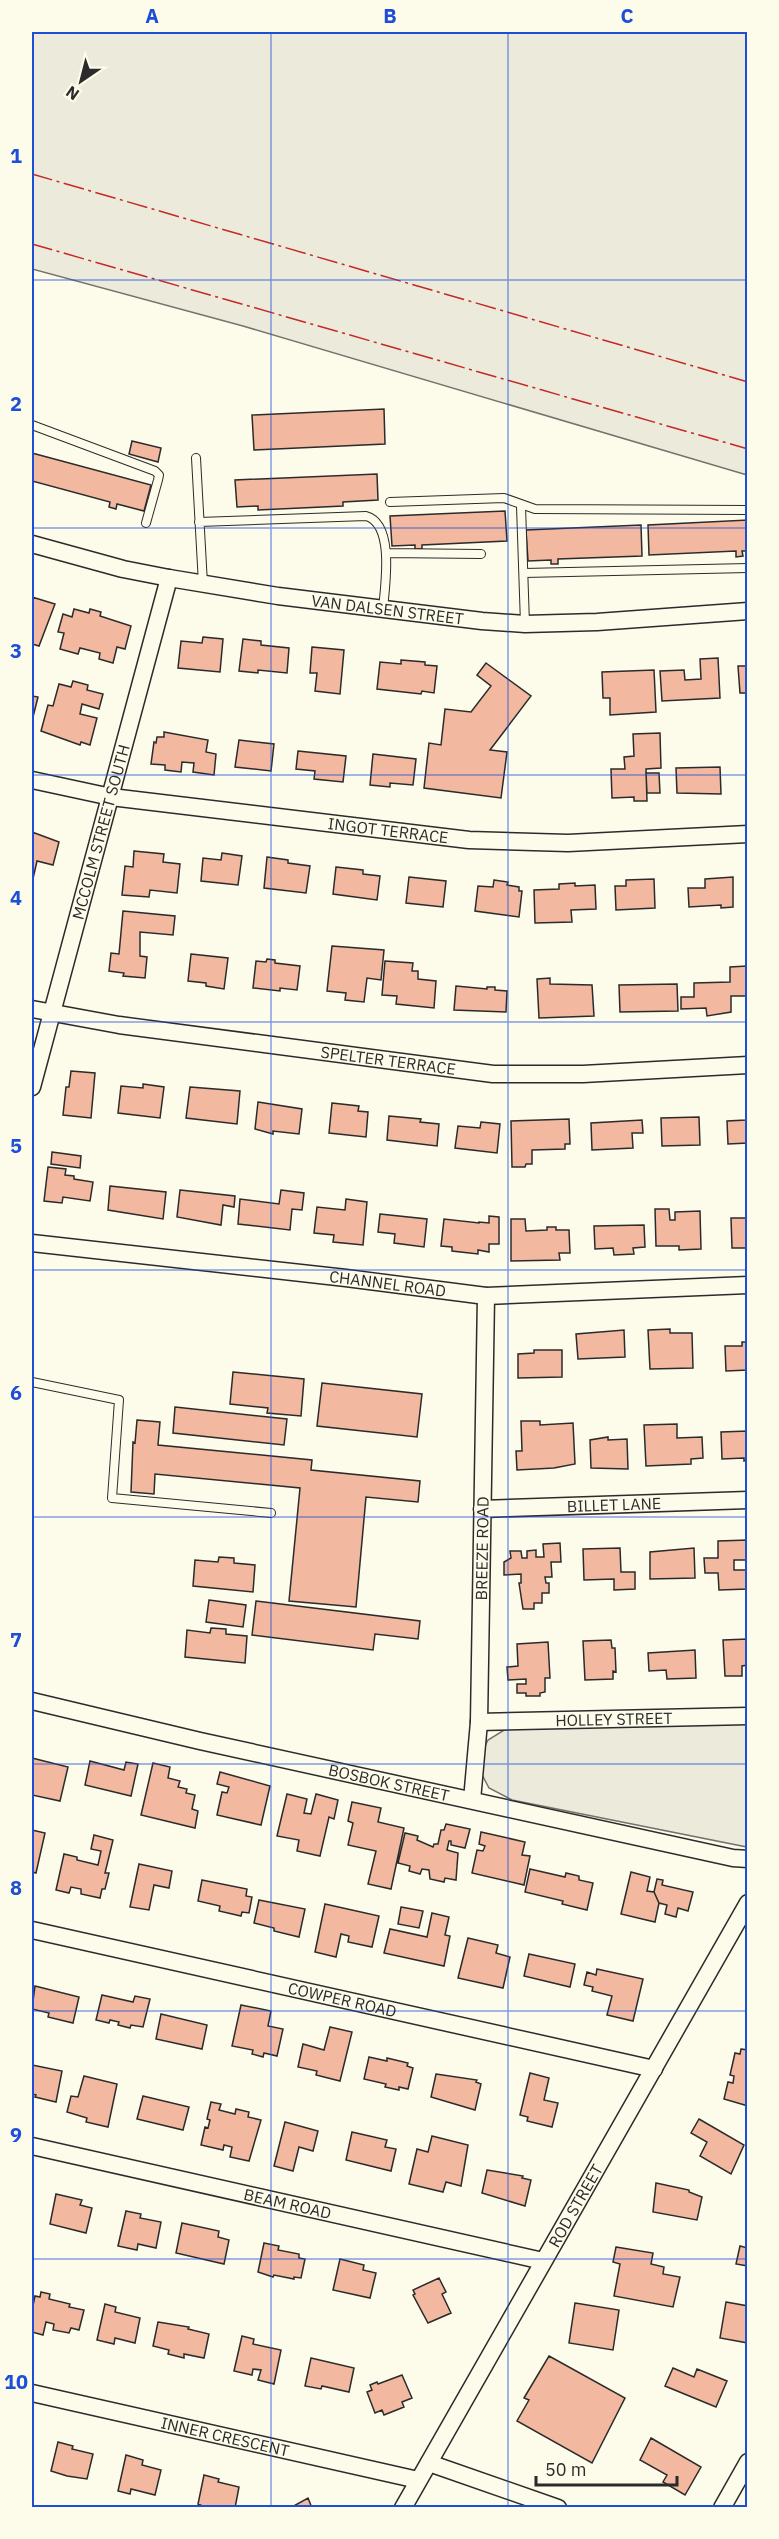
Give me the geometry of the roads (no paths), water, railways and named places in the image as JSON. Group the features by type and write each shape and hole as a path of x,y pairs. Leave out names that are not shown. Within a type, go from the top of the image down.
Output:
{"street":[{"name":"VAN DALSEN STREET","path":"32,544 123,569 203,584 278,596 525,624 597,622 747,611"},
{"name":"MCCOLM STREET SOUTH","path":"32,1087 169,578"},
{"name":"INGOT TERRACE","path":"32,780 111,797 503,842 568,843 747,834"},
{"name":"SPELTER TERRACE","path":"32,1009 119,1025 493,1074 583,1074 747,1065"},
{"name":"CHANNEL ROAD","path":"32,1243 486,1296 747,1285"},
{"name":"BREEZE ROAD","path":"472,1800 479,1722 486,1296"},
{"name":"BILLET LANE","path":"482,1509 747,1500"},
{"name":"BOSBOK STREET","path":"32,1701 200,1741 733,1858 747,1858"},
{"name":"HOLLEY STREET","path":"479,1722 747,1716"},
{"name":"ROD STREET","path":"402,2508 747,1903"},
{"name":"COWPER ROAD","path":"32,1930 654,2069"},
{"name":"BEAM ROAD","path":"32,2146 543,2261"},
{"name":"INNER CRESCENT","path":"32,2393 418,2480"},
{"path":"722,2508 747,2462"},
{"path":"429,2463 558,2508"}],"lane":[{"path":"32,425 155,471 159,475 146,523"},
{"path":"196,458 203,584"},
{"path":"390,502 504,498 513,500 521,506 535,509 747,510"},
{"path":"521,506 525,624"},
{"path":"199,522 366,516 375,518 380,525 387,553 383,609"},
{"path":"387,553 481,554"},
{"path":"524,573 747,568"},
{"path":"32,1382 119,1400 112,1498 271,1513"}]}
